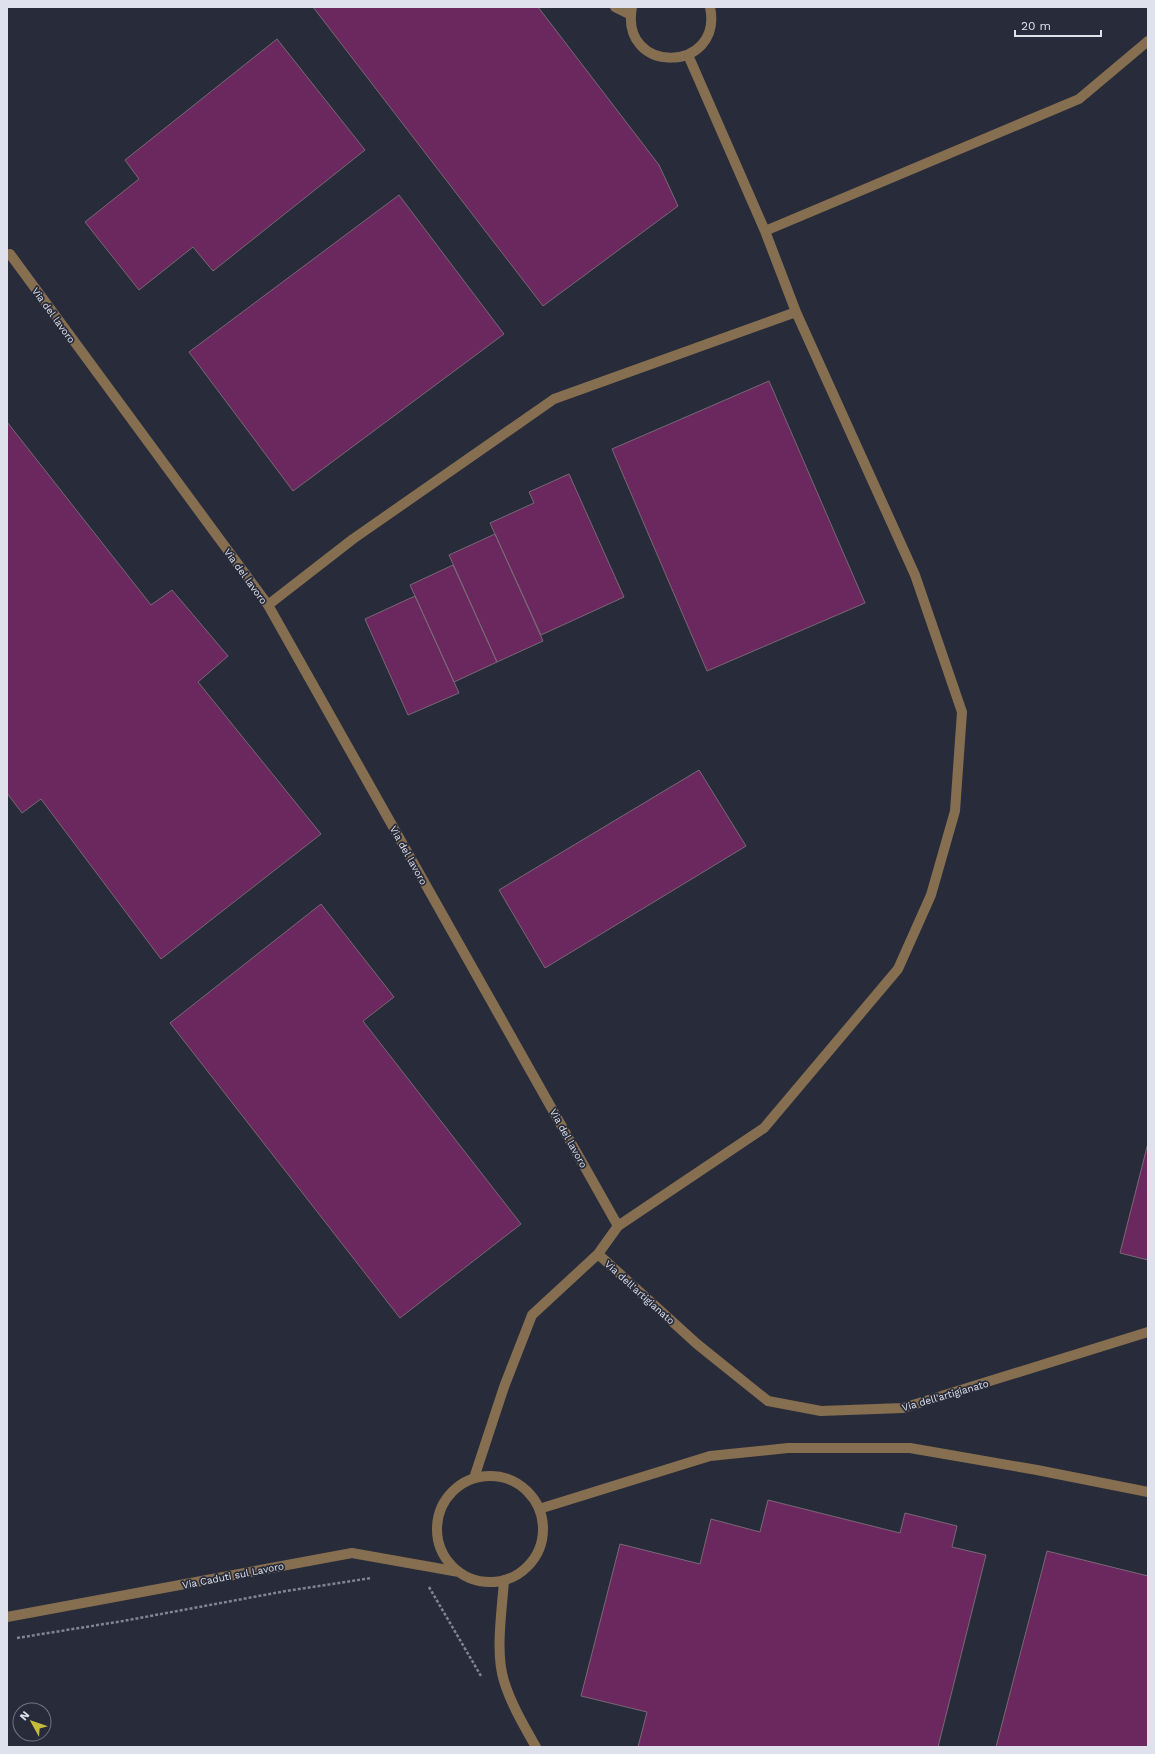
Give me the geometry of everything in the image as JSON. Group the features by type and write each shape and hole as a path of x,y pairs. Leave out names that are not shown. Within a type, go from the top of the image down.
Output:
{"street":[{"path":"614,7 631,11 633,32 637,40 649,52 666,58 688,55 698,48 708,34 711,21 710,7"},
{"path":"765,231 1079,99 1148,41"},
{"path":"474,1478 504,1387 532,1315 598,1254 618,1226 764,1128 898,969 931,895 955,811 962,712 915,575 796,312 765,231 688,55"},
{"name":"Via del lavoro","path":"10,254 268,605 618,1226"},
{"path":"268,605 353,539 554,400 796,312"},
{"name":"Via dell'artigianato","path":"598,1254 697,1344 768,1401 821,1411 903,1408 1148,1332"},
{"path":"539,1509 710,1456 788,1448 910,1448 1037,1470 1148,1492"},
{"name":"Via Caduti sul Lavoro","path":"7,1617 352,1553 459,1572 473,1579 489,1582 504,1580 520,1572 532,1560 541,1544 543,1526 539,1509 531,1496 519,1485 505,1478 490,1476 474,1478 459,1486 447,1498 440,1513 437,1529 440,1545 447,1560 459,1572"},
{"path":"504,1580 500,1653 503,1680 520,1721 536,1747"}],"path":[{"path":"15,1638 123,1621 286,1591 372,1578"},
{"path":"424,1584 429,1587 438,1601 481,1677"}],"building":[{"path":"313,7 538,7 659,165 678,206 543,306"},
{"path":"277,39 365,150 213,271 193,247 139,290 85,222 139,179 125,160"},
{"path":"399,195 504,334 293,491 189,352"},
{"path":"769,381 865,603 707,671 612,449"},
{"path":"7,422 151,605 172,590 228,656 198,682 321,834 161,959 41,799 22,813 7,793"},
{"path":"569,474 624,597 541,635 490,523 534,503 529,492"},
{"path":"495,534 543,641 497,662 449,555"},
{"path":"453,565 497,662 454,682 410,585"},
{"path":"415,596 459,693 408,715 365,619"},
{"path":"699,770 746,846 545,968 499,890"},
{"path":"321,904 394,997 363,1021 521,1224 400,1318 170,1023"},
{"path":"1148,1143 1148,1260 1120,1253"},
{"path":"768,1500 900,1533 905,1513 957,1526 952,1547 986,1555 938,1747 638,1747 647,1712 581,1696 620,1544 700,1564 711,1519 760,1532"},
{"path":"1047,1551 1148,1576 1148,1747 996,1747"}]}
